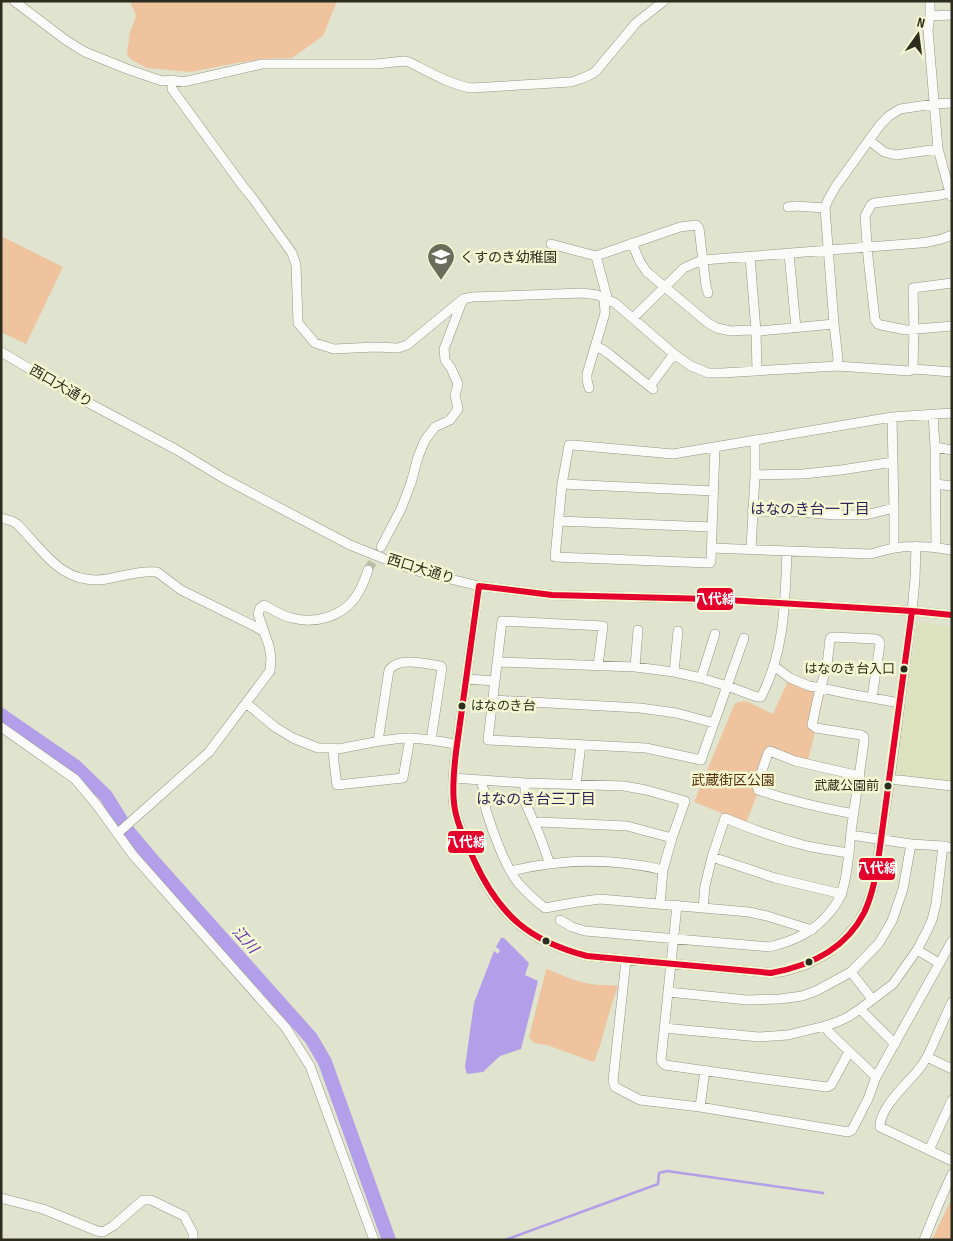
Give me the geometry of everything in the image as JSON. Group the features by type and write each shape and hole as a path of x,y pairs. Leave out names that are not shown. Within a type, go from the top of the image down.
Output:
{"street":[{"path":"14,1 67,41 86,52 162,81 183,82 262,64 376,64 404,61 444,80 471,88 571,82 584,78 596,71 636,23 664,1"},
{"path":"930,1 928,30 938,148 951,195 872,204 865,216 875,320 878,324 906,330 952,326"},
{"path":"930,16 952,15"},
{"path":"172,80 172,89 292,253 296,264 298,323 315,343 334,349 398,348 407,345 463,299 472,296 583,293 615,303 674,354 691,366 708,373 837,366 952,372"},
{"path":"837,366 838,358 825,208 828,200 836,186 885,119 900,109 952,103"},
{"path":"869,140 884,152 896,155 938,148"},
{"path":"788,207 825,208"},
{"path":"550,244 596,256 680,227 696,226 699,228 708,293"},
{"path":"633,318 684,268 703,260 935,241 952,235"},
{"path":"632,243 643,267 664,287 712,326 731,331 756,331 834,324"},
{"path":"789,254 796,328"},
{"path":"588,388 588,374 604,313 604,298 607,297 596,256"},
{"path":"750,257 757,371"},
{"path":"913,369 913,288 952,282"},
{"path":"382,547 401,509 425,440 435,427 450,420 458,409 456,395 458,384 445,360 444,350 463,299"},
{"path":"596,347 609,354 652,388 674,354"},
{"name":"西口大通り","path":"1,352 85,401 177,450 223,478 350,545 421,572 478,586 552,595 710,599 912,610 952,615"},
{"path":"714,447 714,491 710,563 555,557 562,484 569,445 673,454 714,447 755,440 892,417 952,413"},
{"path":"933,414 936,547"},
{"path":"892,417 894,548"},
{"path":"751,549 755,440"},
{"path":"935,447 952,450"},
{"path":"755,475 803,474 893,462"},
{"path":"562,484 714,491"},
{"path":"936,484 952,486"},
{"path":"752,511 866,515 894,508"},
{"path":"1,518 17,524 52,562 69,574 95,581 152,571 157,572 180,590 264,632"},
{"path":"558,521 712,528"},
{"path":"478,586 457,744 453,796 457,822 485,883 500,904 514,921 525,930 542,941 568,952 587,956 771,973 805,965 828,953 858,923 873,889 890,779 916,579 916,546"},
{"path":"711,548 871,554 894,548 916,546 952,550"},
{"path":"498,662 635,667 674,672 701,678 757,697 761,696 774,666 782,630 788,550"},
{"path":"118,833 209,752 270,671 272,658 258,614 260,608 264,605 291,618 310,620 332,616 356,598 368,570"},
{"path":"598,666 603,626 502,621 488,740 646,748 701,760 744,638"},
{"path":"635,667 638,630"},
{"path":"674,672 678,631"},
{"path":"701,678 715,634"},
{"path":"560,920 565,924 585,931 770,947 800,938 812,930 829,914 842,894 864,741 864,737 861,735 816,728 812,725 827,665 830,639 832,637 876,639 880,641 872,698"},
{"path":"378,741 389,670 392,666 412,662 441,666 442,668 431,740"},
{"path":"774,666 790,678 809,686 900,703"},
{"path":"467,679 495,681"},
{"path":"494,700 640,708 676,713 714,723"},
{"path":"246,703 275,727 293,738 318,748 334,748 338,750 378,741 410,738 457,744"},
{"path":"1,727 75,778 134,855 286,1028 310,1066 374,1240"},
{"path":"334,748 337,784 403,778 410,738"},
{"path":"576,784 581,745"},
{"path":"854,814 779,798 758,790 757,785 770,751 796,761 860,776"},
{"path":"454,778 525,783 624,786 685,801 663,870 660,904"},
{"path":"890,779 952,786"},
{"path":"481,780 490,823 511,872 532,898 545,908 600,899 677,905 749,912 812,930"},
{"path":"525,783 525,802 540,834 550,864"},
{"path":"703,908 705,886 712,857 725,818 802,845 849,854"},
{"path":"535,824 540,822 627,826 672,838"},
{"path":"664,1028 759,1037 788,1035 826,1026 848,1017 893,984 917,950 932,920 948,847 910,844 851,835"},
{"path":"668,992 747,1000 780,1000 816,991 851,972 878,943 892,921 903,889 910,844"},
{"path":"712,857 776,878 842,894"},
{"path":"511,872 531,866 594,861 629,863 663,870"},
{"path":"677,905 664,1028 662,1062 665,1065 827,1087 831,1085 849,1052"},
{"path":"626,960 613,1081 615,1087 640,1100 700,1107 848,1132 852,1130 868,1099 876,1077 952,942"},
{"path":"917,950 939,963"},
{"path":"851,972 872,999"},
{"path":"952,1002 948,1018 927,1057 919,1069 899,1089 884,1112 879,1124 952,1160"},
{"path":"860,1009 895,1044"},
{"path":"826,1026 829,1032 876,1077"},
{"path":"927,1057 952,1069"},
{"path":"700,1107 706,1070"},
{"path":"929,1150 952,1100"},
{"path":"924,1240 952,1174"},
{"path":"1,1198 43,1209 103,1232 113,1226 143,1200 152,1200 184,1216 193,1233 193,1240"}],"shaded area":[{"path":"920,622 952,627 952,784 899,777 896,774 917,625"},
{"path":"501,938 504,938 529,963 525,975 538,981 521,1049 500,1056 483,1072 467,1074 465,1067 474,1003 494,951 498,954 500,950 496,947"}],"green space":[{"path":"130,1 337,1 323,36 292,58 262,59 191,72 147,68 127,55 130,32 136,16"},
{"path":"1,236 63,267 26,344 1,332"},
{"name":"武蔵街区公園","path":"788,681 824,696 808,760 805,762 774,751 746,823 694,802 735,703 746,701 773,714"},
{"path":"548,969 585,983 618,986 594,1062 547,1045 534,1043 529,1037 546,970"},
{"path":"952,1198 952,1240 932,1240"}],"waterway":[{"name":"江川","path":"1,715 75,766 106,796 127,830 154,862 311,1038 325,1062 389,1240"},
{"path":"505,1240 658,1184 659,1173 667,1171 823,1193"}],"tunnel":[{"path":"368,570 379,551"}],"transit line":[{"name":"八代線","path":"479,586 456,752 453,797 457,818 474,860 494,896 505,911 532,934 567,950 587,956 771,973 813,961 837,946 856,926 870,899 878,861 912,611"},
{"name":"八代線","path":"479,586 552,595 710,599 952,615"}],"place":[{"name":"くすのき幼稚園","path":"441,281"},
{"name":"はなのき台入口","path":"904,669"},
{"name":"はなのき台","path":"462,706"},
{"name":"武蔵公園前","path":"888,786"}],"district":[{"name":"はなのき台一丁目","path":"810,509"},
{"name":"はなのき台三丁目","path":"536,799"}]}
